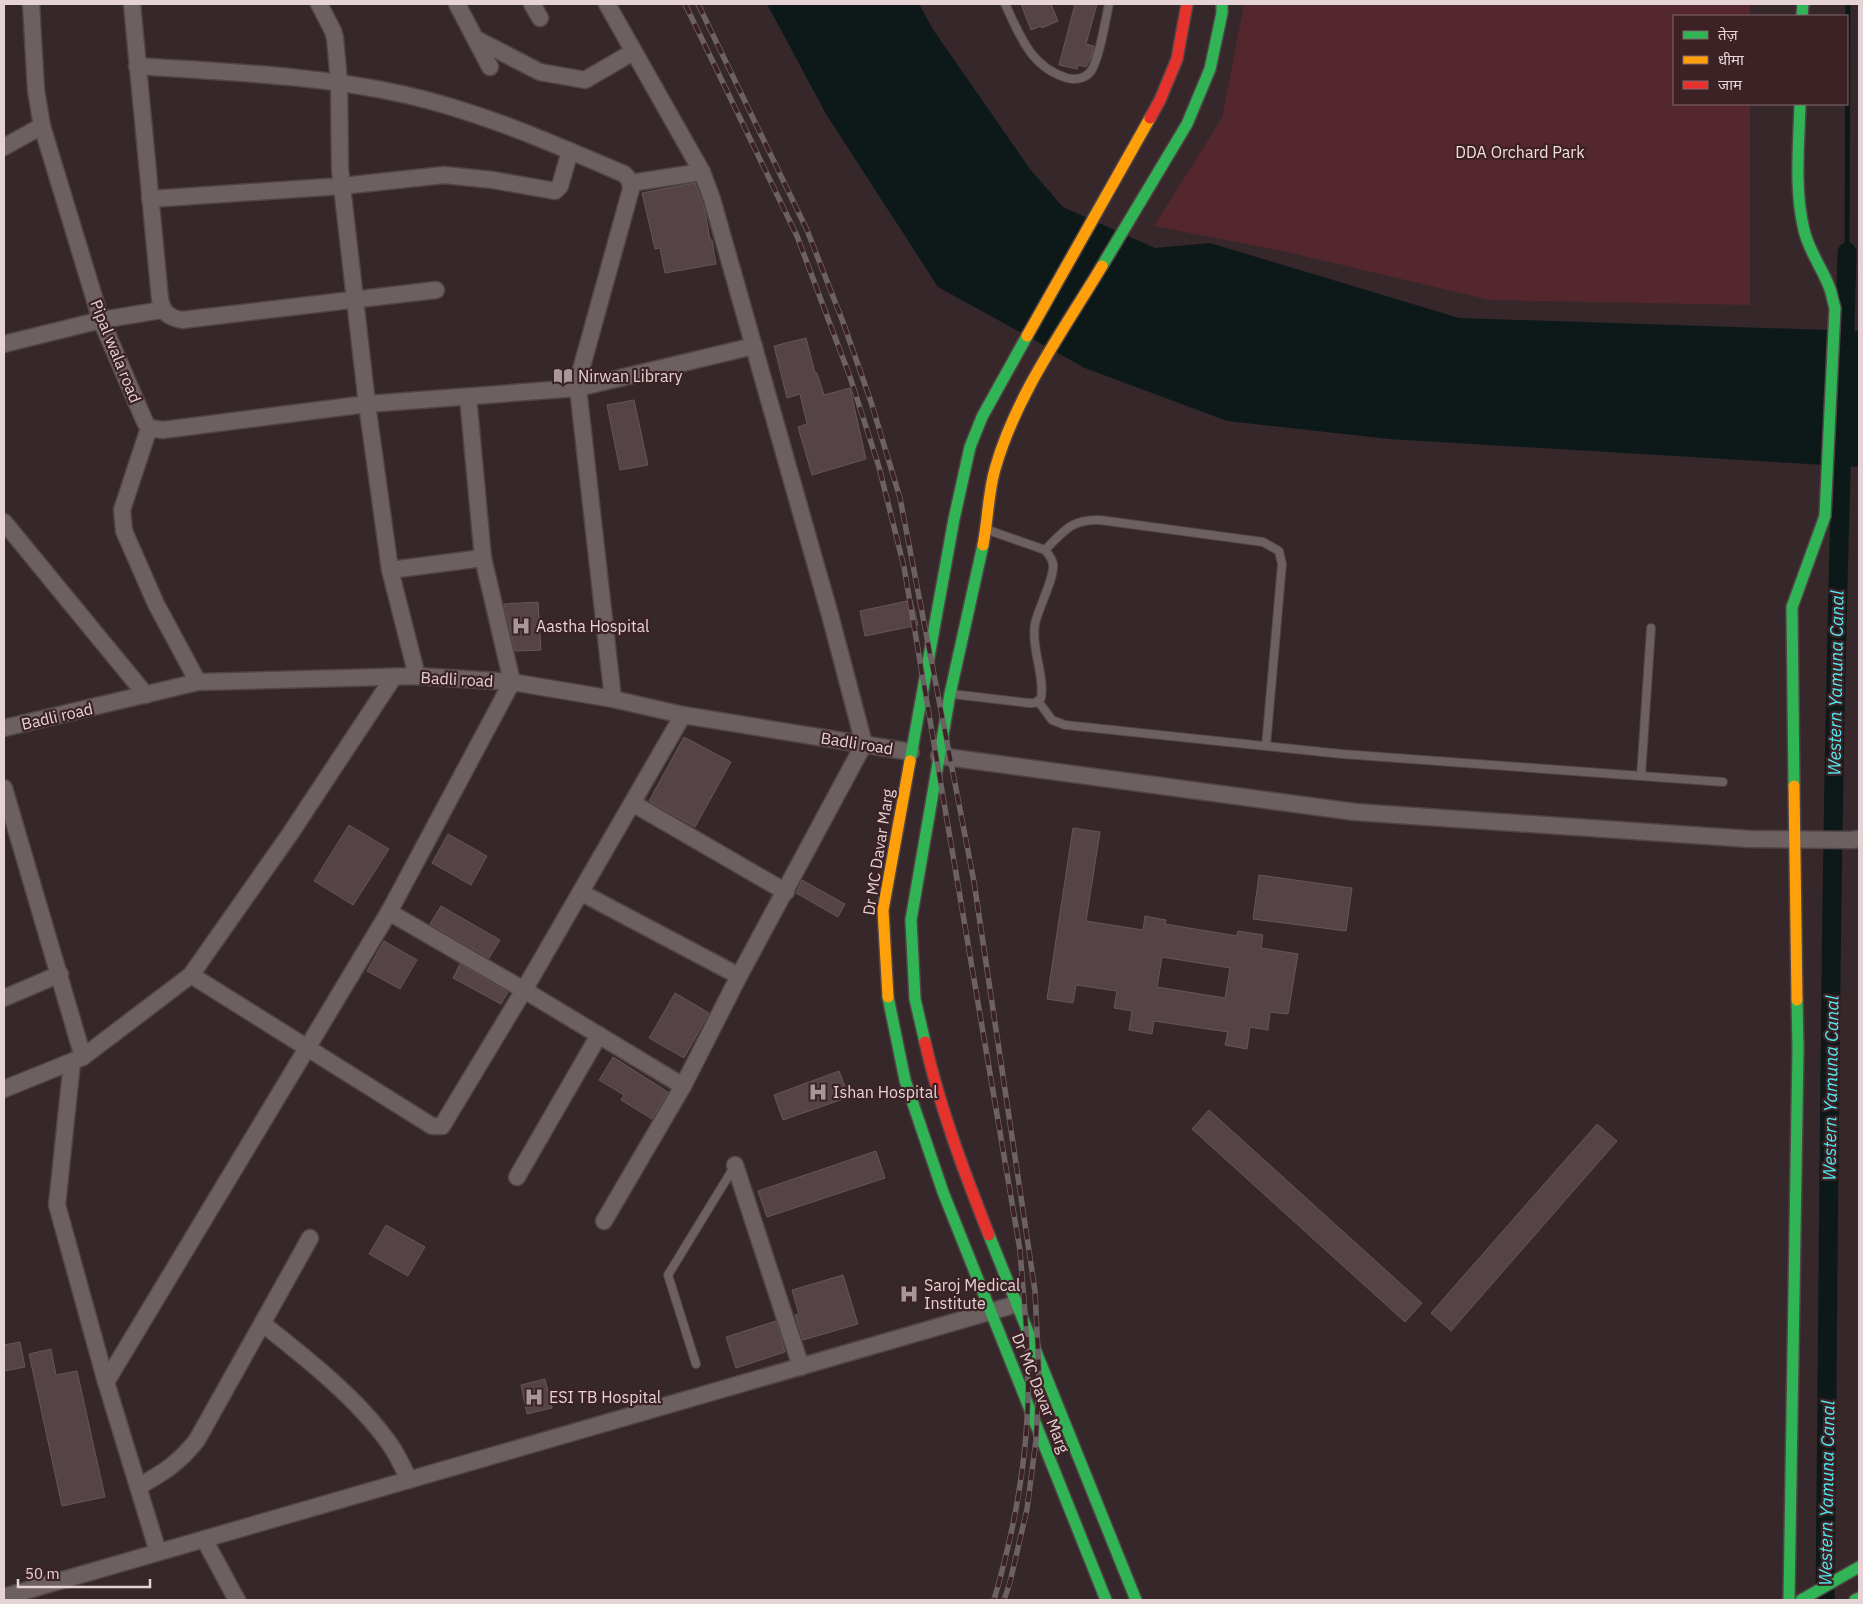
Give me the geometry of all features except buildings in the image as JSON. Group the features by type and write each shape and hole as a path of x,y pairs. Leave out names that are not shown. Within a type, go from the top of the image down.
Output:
{"street":[{"name":"Pipal wala road","path":"31,4 36,90 42,126 101,320 149,428"},
{"path":"132,4 162,310 167,315 182,320 436,290"},
{"path":"319,4 335,38 339,82 342,186 367,404 390,570 417,676"},
{"path":"457,4 490,67"},
{"path":"604,1221 683,1086 739,976 786,892 864,744 830,614 712,200 702,172 607,4"},
{"name":"Dr MC Davar Marg","path":"1106,1600 943,1192 905,1080 888,996 883,910 911,752 965,506 970,447 982,417 1101,202 1160,100 1177,59 1187,4"},
{"path":"1136,1600 972,1191 933,1076 915,999 911,920 950,694 986,529 994,471 1008,427 1024,394 1187,124 1210,69 1222,13 1222,4"},
{"path":"476,39 540,72 585,80 633,52"},
{"path":"137,66 339,82 403,94 479,115 624,174 631,183 631,189 581,364 578,388 613,699"},
{"path":"1789,1600 1798,1048 1804,839 1792,607 1825,516 1835,308 1830,289 1812,254 1804,231 1800,209 1798,169 1800,105"},
{"path":"4,147 42,126"},
{"path":"150,199 342,186 444,175 493,180 555,191 560,186 570,151"},
{"path":"631,183 702,172"},
{"path":"4,344 101,320 162,310"},
{"path":"198,682 156,604 124,531 122,510 149,428 163,430 367,404 468,398 578,388 754,346"},
{"path":"106,1382 389,912 512,682 483,558 468,398"},
{"path":"965,506 988,512"},
{"path":"4,522 146,695"},
{"path":"390,570 483,558"},
{"name":"Badli road","path":"4,728 198,682 285,678 393,678 417,676 512,682 613,699 683,715 911,752"},
{"path":"4,1089 78,1059 191,975 290,834 393,678"},
{"path":"191,975 432,1126 442,1126 582,893 683,715"},
{"path":"939,756 1355,812 1750,839 1855,840"},
{"path":"4,788 60,974 78,1059 57,1205 106,1382 158,1552"},
{"path":"634,804 786,892"},
{"path":"582,893 739,976"},
{"path":"389,912 524,990 683,1086"},
{"path":"4,998 60,974"},
{"path":"517,1177 599,1035"},
{"path":"735,1166 801,1367"},
{"path":"138,1487 172,1467 184,1456 210,1418 310,1238"},
{"path":"4,1597 1017,1304"},
{"path":"263,1324 322,1373 369,1419 389,1443 409,1480"},
{"path":"204,1539 237,1600"},
{"path":"1801,1600 1859,1567"}],"lane":[{"path":"1005,4 1025,46 1038,63 1056,75 1074,80 1083,78 1090,72 1095,61 1109,4"},
{"path":"1045,550 1074,523 1086,519 1264,542 1279,551 1282,564 1266,746"},
{"path":"950,694 1035,703 1042,693 1034,634 1036,621 1053,565 1051,558 1045,550 986,529"},
{"path":"1641,776 1651,628"},
{"path":"1038,701 1052,720 1065,725 1342,754 1723,782"},
{"path":"696,1364 668,1275 735,1166"}],"green space":[{"name":"DDA Orchard Park","path":"1244,4 1750,4 1750,15 1673,15 1673,105 1750,105 1750,305 1490,300 1287,252 1154,226 1222,118"}],"shaded area":[{"path":"767,4 919,4 934,31 1030,169 1063,207 1155,248 1210,243 1459,318 1859,331 1859,467 1389,439 1227,421 1085,368 938,287 826,114"}],"waterway":[{"name":"Western Yamuna Canal","path":"1848,4 1848,15"},
{"name":"Western Yamuna Canal","path":"1847,252 1848,105"},
{"path":"1845,329 1847,252"},
{"name":"Western Yamuna Canal","path":"1825,1600 1832,876 1842,441"}],"railway":[{"path":"685,4 797,236 850,377 879,467 904,567 1020,1250 1028,1363 1026,1435 1014,1518 994,1600"},
{"path":"698,4 807,230 843,322 871,402 900,498 974,882 1035,1291 1039,1372 1036,1440 1027,1509 1004,1600"}],"traffic: fast":[{"path":"1102,266 1187,124 1210,69 1222,13 1222,4"},
{"path":"1802,15 1803,4"},
{"path":"1794,786 1792,607 1825,516 1835,308 1831,291 1806,238 1801,214 1798,167 1800,105"},
{"path":"910,761 954,519 970,447 982,417 1027,336"},
{"path":"925,1042 915,999 911,920 950,694 983,545"},
{"path":"888,997 905,1080 943,1192 1106,1600"},
{"path":"1789,1600 1798,1048 1797,1000"},
{"path":"989,1235 1136,1600"},
{"path":"1801,1600 1859,1567"},
{"path":"1855,1600 1859,1598"}],"traffic: slow":[{"path":"1027,336 1150,118"},
{"path":"983,545 989,497 995,469 1015,415 1042,364 1102,266"},
{"path":"888,997 883,910 910,761"},
{"path":"1794,786 1797,1000"}],"traffic: jam":[{"path":"1150,118 1160,100 1177,59 1187,4"},
{"path":"925,1042 953,1140 989,1235"}],"place":[{"name":"Nirwan Library","path":"563,376"},
{"name":"Aastha Hospital","path":"521,626"},
{"name":"Ishan Hospital","path":"818,1092"},
{"name":"Saroj Medical Institute","path":"909,1294"},
{"name":"ESI TB Hospital","path":"534,1397"}]}
